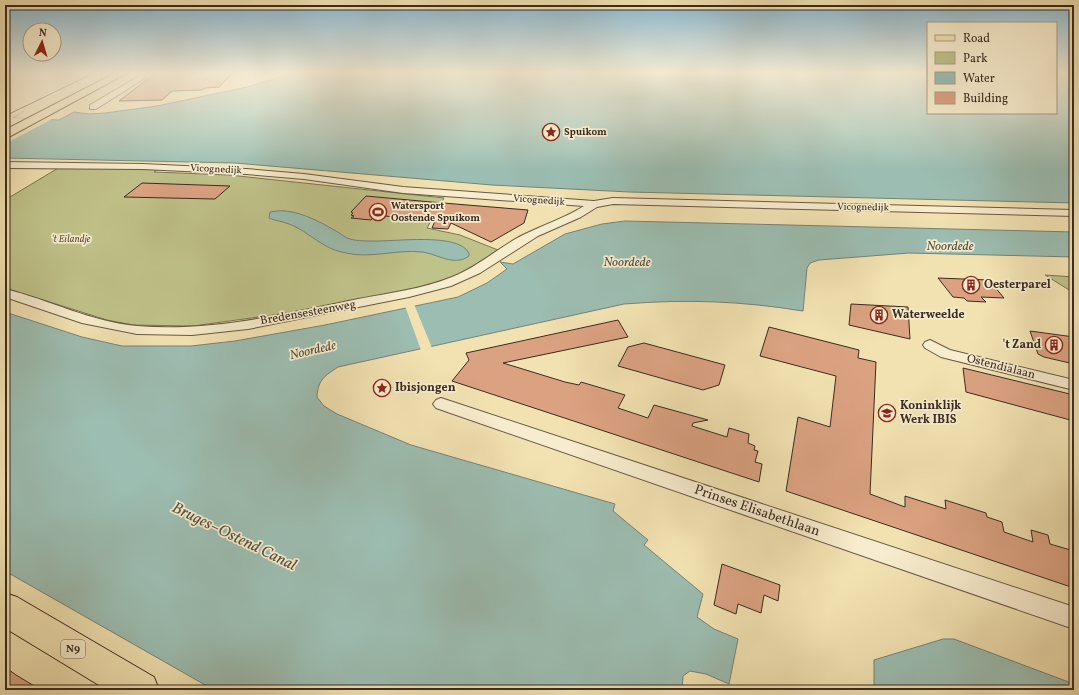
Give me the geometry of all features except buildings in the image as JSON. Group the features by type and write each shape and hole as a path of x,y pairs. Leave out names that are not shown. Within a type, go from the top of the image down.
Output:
{"main road":[{"path":"5,126 48,104"},
{"path":"5,135 63,104"},
{"name":"N9","path":"5,609 141,690"}],"street":[{"name":"Vicognedijk","path":"5,165 118,165 218,169 283,174 376,187 446,194 594,204 612,201 1074,213"},
{"name":"Bredensesteenweg","path":"5,293 110,326 138,330 174,331 218,328 329,309 444,285 477,270 525,238 578,216 594,204"},
{"name":"Ostendialaan","path":"930,344 946,354 1074,385"},
{"name":"Prinses Elisabethlaan","path":"441,404 1074,618"}],"green space":[{"name":"'t Eilandje","path":"60,167 159,169 154,172 229,175 444,198 427,228 460,235 498,250 468,271 430,286 295,312 193,326 133,325 107,320 5,288 5,200"},
{"path":"1045,275 1074,277 1074,293"}],"water":[{"name":"Spuikom","path":"164,104 927,104 927,114 1057,114 1057,104 1074,104 1074,203 629,192 492,185 235,163 5,158 5,111 24,111 12,118 59,120 74,112 89,114 105,113"},
{"path":"270,212 291,212 307,216 353,240 439,240 452,242 463,246 469,253 469,256 463,259 452,260 428,253 413,251 374,255 355,255 344,253 328,247 294,226 269,218"},
{"path":"625,221 1074,232 1074,257 909,253 819,260 810,263 807,268 803,311 736,303 692,301 624,304 338,367 323,379 319,386 317,397 324,406 337,414 411,445 615,504 613,511 648,540 644,545 703,594 697,617 714,629 738,639 729,684 706,674 690,671 683,676 682,690 214,690 5,571 5,312 82,337 122,346 191,346 235,341 325,325 458,297 487,283 507,269 500,262 513,264 565,234 602,224"},
{"path":"943,639 954,639 1074,684 1074,690 874,690 874,660"}],"pier":[{"path":"9,109 26,110 12,118 52,119 5,144 5,111"},
{"path":"414,304 432,348 421,350 405,306"}],"tram line":[{"path":"5,116 29,104"}],"place":[{"name":"Spuikom","path":"551,132"},
{"name":"Watersport Oostende Spuikom","path":"378,212"},
{"name":"Oesterparel","path":"971,285"},
{"name":"Waterweelde","path":"879,315"},
{"name":"'t Zand","path":"1054,345"},
{"name":"Ibisjongen","path":"382,388"},
{"name":"Koninklijk Werk IBIS","path":"887,413"}],"water label":[{"name":"Noordede","path":"950,247"},
{"name":"Noordede","path":"627,263"},
{"name":"Noordede","path":"313,351"},
{"name":"Bruges–Ostend Canal","path":"234,537"}]}
